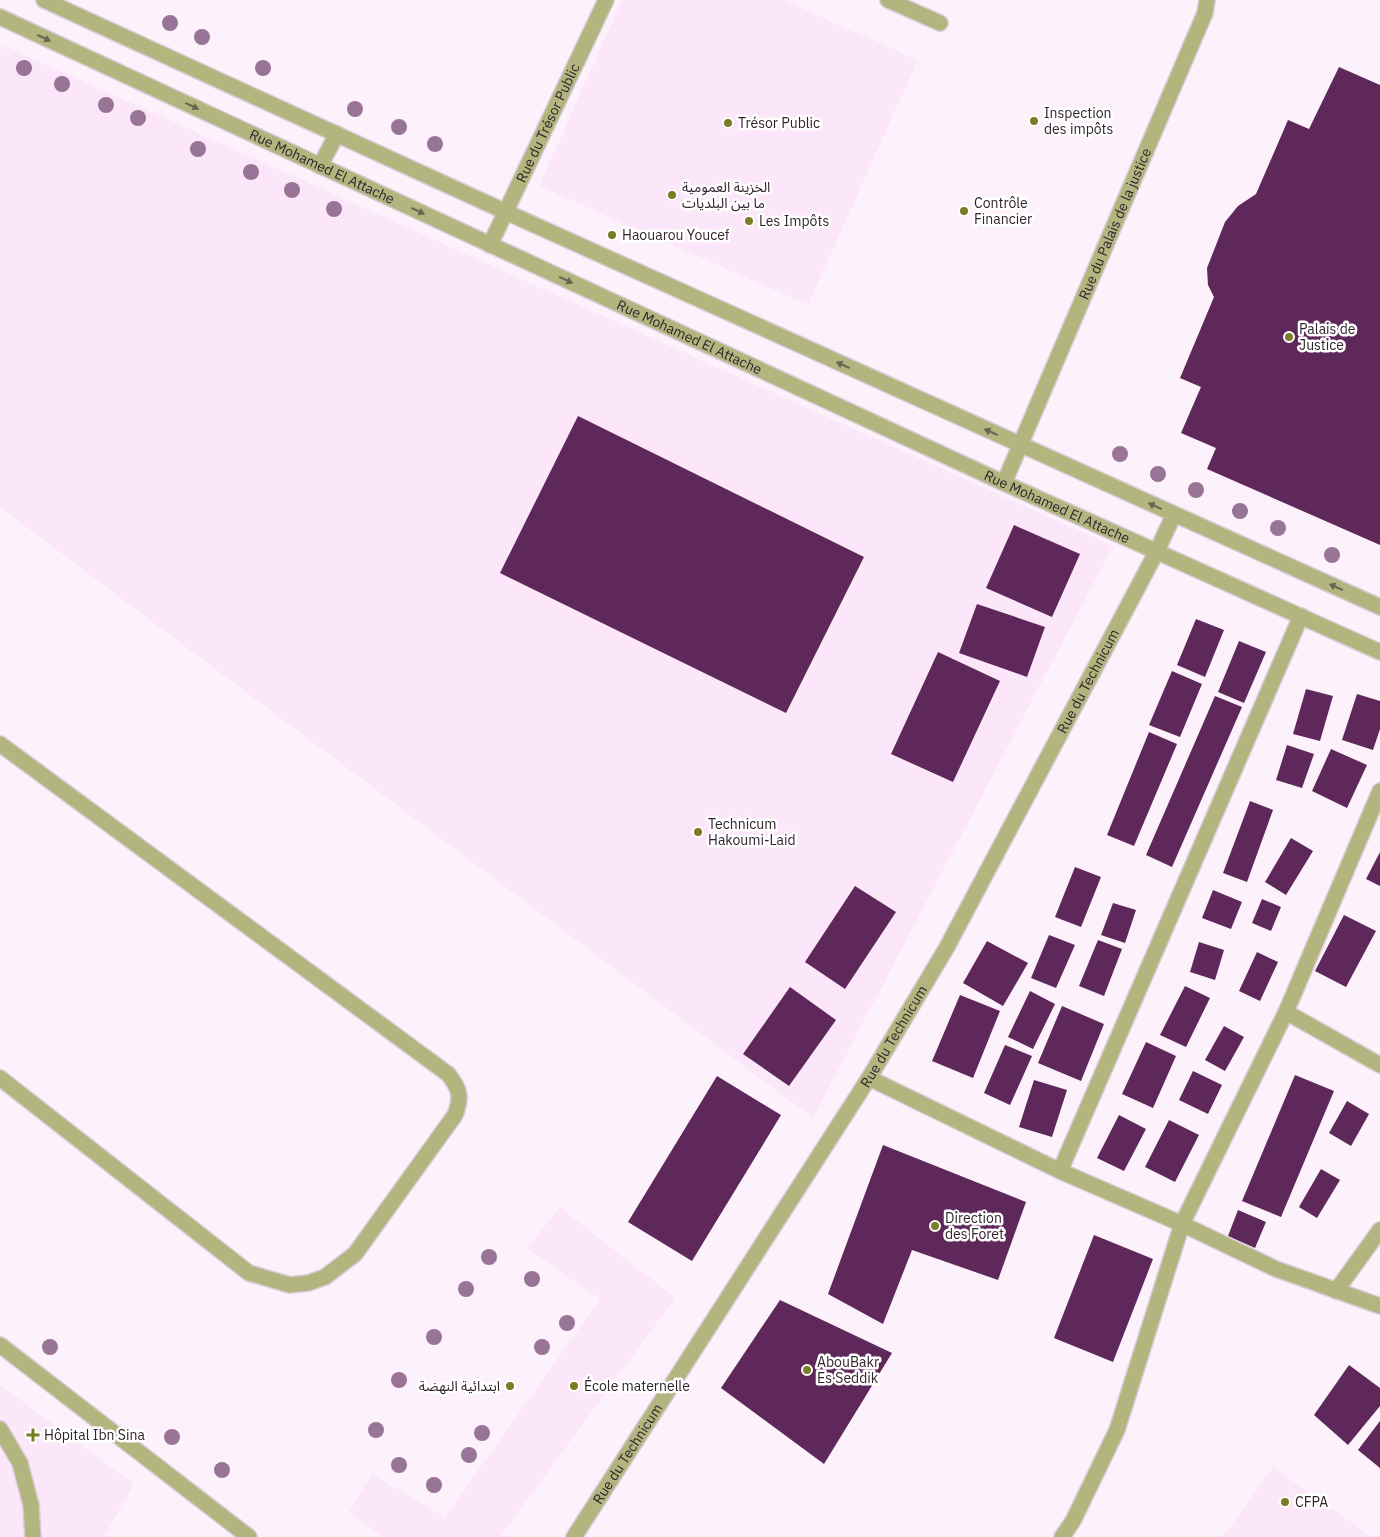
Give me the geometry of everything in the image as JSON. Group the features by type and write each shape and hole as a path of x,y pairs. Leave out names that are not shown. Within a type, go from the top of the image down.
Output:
{"street":[{"path":"44,0 506,212 1380,607"},
{"name":"Rue du Trésor Public","path":"490,245 606,0"},
{"path":"888,0 940,23"},
{"name":"Rue du Palais de la justice","path":"1004,483 1201,22 1207,0"},
{"name":"Rue Mohamed El Attache","path":"0,17 1004,483 1380,652"},
{"path":"320,166 337,134"},
{"name":"Rue du Technicum","path":"574,1537 869,1078 947,947 1157,551 1174,514"},
{"path":"1060,1171 1301,616"},
{"path":"0,744 448,1074 456,1084 459,1099 455,1115 354,1254 325,1277 308,1283 290,1284 249,1273 0,1078"},
{"path":"1062,1537 1073,1521 1117,1430 1182,1224 1286,1012 1380,791"},
{"path":"1286,1012 1380,1065"},
{"path":"869,1078 1060,1171 1182,1224 1276,1269 1380,1306"},
{"path":"1336,1291 1380,1230"},
{"path":"0,1345 249,1537"},
{"path":"0,1429 20,1463 31,1505 33,1537"}],"shaded area":[{"name":"Trésor Public","path":"622,0 783,0 918,60 808,305 539,186"},
{"name":"Technicum Hakoumi-Laid","path":"3,45 1113,546 813,1118 0,507 0,53"},
{"name":"École maternelle","path":"560,1207 675,1298 500,1537 383,1537 349,1512 372,1474 445,1517 600,1299 527,1249"},
{"name":"Hôpital Ibn Sina","path":"0,1385 134,1484 104,1537 0,1537"},
{"name":"CFPA","path":"1273,1467 1372,1537 1223,1537"}],"building":[{"name":"Palais de Justice","path":"1339,67 1380,85 1380,545 1207,469 1216,448 1181,433 1201,387 1180,378 1214,297 1208,285 1207,268 1225,222 1238,206 1256,194 1288,120 1309,129"},
{"path":"578,416 864,557 786,713 500,573"},
{"path":"1014,525 1080,554 1052,617 986,588"},
{"path":"977,604 1045,627 1027,677 959,653"},
{"path":"1196,619 1224,630 1205,677 1177,665"},
{"path":"1239,641 1266,652 1244,703 1218,692"},
{"path":"938,652 1000,681 953,782 891,754"},
{"path":"1172,671 1202,684 1180,737 1149,725"},
{"path":"1306,689 1333,696 1320,741 1293,734"},
{"path":"1357,694 1380,701 1380,729 1373,750 1342,740"},
{"path":"1215,696 1242,707 1172,867 1146,855"},
{"path":"1149,732 1177,744 1134,846 1107,835"},
{"path":"1287,745 1314,754 1302,788 1276,780"},
{"path":"1331,749 1367,765 1347,808 1312,791"},
{"path":"1250,801 1273,810 1247,882 1223,873"},
{"path":"1291,838 1313,851 1286,895 1265,882"},
{"path":"1380,852 1380,886 1366,879"},
{"path":"1075,867 1101,877 1081,927 1055,917"},
{"path":"855,886 896,912 845,989 805,962"},
{"path":"1213,890 1242,902 1231,929 1202,918"},
{"path":"1262,899 1281,907 1271,931 1252,923"},
{"path":"1113,903 1136,910 1125,943 1101,935"},
{"path":"1344,915 1376,931 1346,987 1315,971"},
{"path":"1049,935 1075,945 1056,988 1031,978"},
{"path":"1098,940 1122,949 1104,996 1079,986"},
{"path":"987,941 1028,963 1003,1006 963,983"},
{"path":"1199,942 1224,950 1215,980 1190,972"},
{"path":"1257,952 1278,962 1260,1001 1239,991"},
{"path":"1185,986 1210,998 1186,1047 1160,1035"},
{"path":"790,987 836,1020 789,1086 743,1054"},
{"path":"1030,991 1055,1004 1033,1049 1008,1037"},
{"path":"960,995 1000,1011 973,1078 932,1061"},
{"path":"1062,1006 1104,1024 1081,1081 1038,1063"},
{"path":"1224,1026 1244,1037 1225,1071 1205,1060"},
{"path":"1146,1042 1176,1056 1153,1108 1122,1094"},
{"path":"1005,1045 1032,1056 1010,1105 984,1093"},
{"path":"1193,1071 1222,1085 1208,1114 1179,1100"},
{"path":"1295,1075 1334,1091 1281,1217 1242,1201"},
{"path":"717,1076 781,1115 692,1261 628,1222"},
{"path":"1034,1080 1067,1090 1052,1137 1019,1127"},
{"path":"1347,1101 1369,1114 1351,1146 1329,1133"},
{"path":"1119,1115 1146,1129 1124,1171 1097,1158"},
{"path":"1169,1120 1199,1135 1175,1182 1145,1167"},
{"name":"Direction des Foret","path":"883,1145 1026,1202 998,1280 912,1250 883,1324 828,1294"},
{"path":"1321,1169 1340,1180 1317,1218 1299,1207"},
{"path":"1238,1210 1266,1222 1255,1248 1228,1236"},
{"path":"1094,1235 1153,1259 1113,1362 1054,1338"},
{"name":"AbouBakr Es Seddik","path":"780,1300 892,1353 824,1464 721,1388"},
{"path":"1349,1365 1380,1388 1380,1406 1348,1445 1314,1415"},
{"path":"1380,1421 1380,1468 1358,1450"}],"place":[{"name":"Inspection des impôts","path":"1034,121"},
{"name":"Trésor Public","path":"728,123"},
{"name":"الخزينة العمومية ما بين البلديات","path":"672,195"},
{"name":"Contrôle Financier","path":"964,211"},
{"name":"Les Impôts","path":"749,221"},
{"name":"Haouarou Youcef","path":"612,235"},
{"name":"Palais de Justice","path":"1289,337"},
{"name":"Technicum Hakoumi-Laid","path":"698,832"},
{"name":"Direction des Foret","path":"935,1226"},
{"name":"AbouBakr Es Seddik","path":"807,1370"},
{"name":"ابتدائية النهضة","path":"510,1386"},
{"name":"École maternelle","path":"574,1386"},
{"name":"Hôpital Ibn Sina","path":"33,1435"},
{"name":"CFPA","path":"1285,1502"}]}
